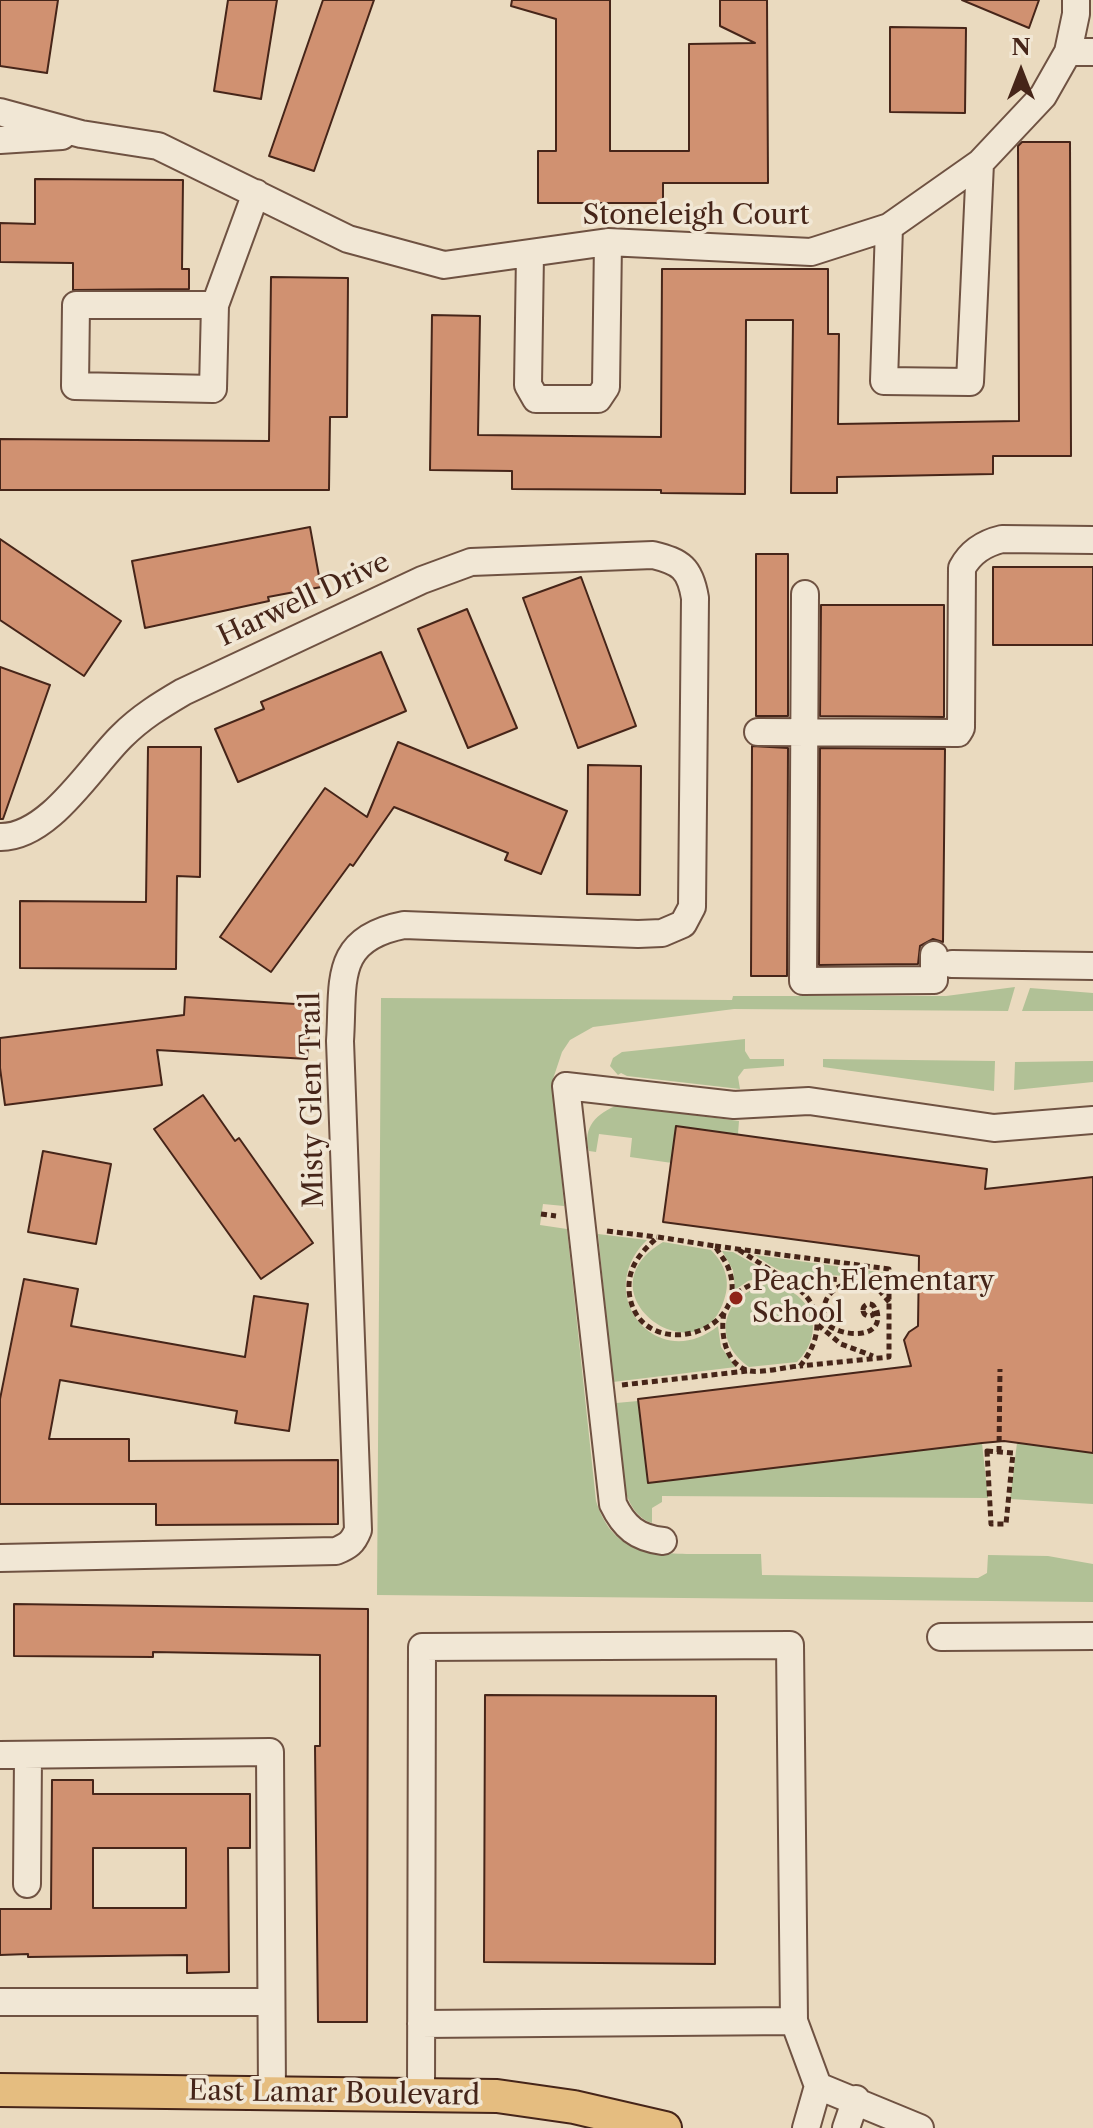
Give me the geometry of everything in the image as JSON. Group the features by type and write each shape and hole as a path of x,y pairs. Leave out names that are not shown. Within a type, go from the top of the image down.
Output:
{"main road":[{"name":"East Lamar Boulevard","path":"0,2090 497,2096 574,2107 665,2128"}],"street":[{"name":"Stoneleigh Court","path":"0,112 81,134 158,146 348,239 444,265 608,242 811,252 889,227 980,163 1080,52 1082,10"},
{"name":"Stoneleigh Court","path":"0,140 81,134"},
{"path":"889,227 884,381 970,382 980,163"},
{"path":"215,305 76,305 75,386 213,389 215,305 256,193"},
{"path":"530,254 528,385 536,399 598,399 606,387 608,242"},
{"path":"758,732 958,733 961,728 962,568 967,559 990,542 1002,539 1093,540"},
{"name":"Harwell Drive","path":"0,837 9,837 38,824 83,783 120,738 147,713 183,692 422,580 471,562 653,555 674,561 687,571"},
{"name":"Misty Glen Trail","path":"0,1558 336,1551 348,1547 354,1540 358,1530 340,1041 345,971 357,945 371,935 404,925 638,934 662,933 683,924 692,907 695,598 687,571"},
{"path":"805,594 803,981 934,980 943,959 1093,966"},
{"path":"663,1541 638,1535 627,1527 613,1504 566,1086 734,1105 809,1101 994,1128 1093,1120"},
{"path":"941,1637 1093,1636"},
{"path":"421,2093 422,1647 790,1645 794,2021 818,2086 806,2128"},
{"path":"0,1755 270,1752 272,2094"},
{"path":"27,1884 28,1756"},
{"path":"0,2002 271,2002"},
{"path":"421,2024 794,2021"},
{"path":"818,2086 856,2099 920,2128"},
{"path":"846,2128 856,2099"}],"path":[{"path":"581,1227 889,1269 889,1357 599,1387"},
{"path":"658,1237 634,1263 629,1280 633,1305 648,1325 662,1333 678,1336 695,1334 710,1327 741,1288 783,1278 857,1281 879,1290 889,1303"},
{"path":"715,1246 728,1267 730,1300"},
{"path":"736,1248 801,1291 811,1303 818,1325 812,1350 800,1366"},
{"path":"857,1281 841,1285 826,1298 823,1307 828,1325 846,1335 863,1333 875,1326 878,1320 876,1308"},
{"path":"726,1308 722,1338 732,1357 748,1371"},
{"path":"818,1325 841,1344 878,1358"},
{"path":"999,1452 1000,1369"},
{"path":"987,1451 999,1452 1013,1453 1006,1524 991,1524 987,1451"}],"green space":[{"path":"1015,987 1008,1011 734,1009 593,1027 570,1040 562,1052 553,1079 564,1206 543,1204 540,1225 567,1229 596,1501 603,1518 621,1539 632,1546 659,1552 761,1554 762,1575 978,1578 987,1573 988,1555 1048,1556 1093,1564 1093,1602 377,1595 381,998 732,1000 733,996 946,996"},
{"path":"1030,988 1093,993 1093,1011 1022,1011"},
{"path":"745,1039 745,1051 750,1059 784,1059 784,1066 744,1069 738,1077 740,1089 618,1075 610,1066 613,1058 622,1052"},
{"path":"823,1059 995,1061 994,1091 823,1067"},
{"path":"1093,1061 1093,1082 1014,1090 1015,1062"},
{"path":"618,1105 739,1121 738,1134 676,1127 672,1163 630,1157 632,1138 599,1134 596,1152 589,1151 587,1142 593,1122"},
{"path":"598,1234 647,1240 631,1261 626,1283 629,1304 639,1322 654,1335 673,1341 695,1339 718,1326 721,1347 736,1367 613,1382"},
{"path":"663,1242 711,1250 725,1273 727,1286 724,1300 711,1323 692,1332 671,1330 652,1320 638,1304 633,1284 640,1262"},
{"path":"722,1251 733,1252 773,1275 748,1281 735,1290 733,1270"},
{"path":"755,1255 886,1273 886,1290 874,1283 850,1277 784,1272"},
{"path":"767,1284 782,1287 804,1302 813,1324 812,1337 807,1350 797,1362 749,1367 729,1344 727,1319 740,1298"},
{"path":"638,1401 649,1483 982,1443 988,1498 662,1496 662,1502 652,1508 652,1523 640,1516 631,1504 621,1471 616,1403"},
{"path":"1017,1443 1093,1453 1093,1504 1010,1499"}],"building":[{"path":"0,0 58,0 47,73 0,66"},
{"path":"228,0 277,0 261,99 214,91"},
{"path":"323,0 374,0 314,171 269,156"},
{"path":"512,0 610,0 610,151 689,151 689,44 755,43 720,26 720,0 767,0 768,183 663,183 663,203 538,203 538,151 556,151 556,19 511,6"},
{"path":"962,0 1039,0 1029,28"},
{"path":"890,27 966,28 965,113 890,112"},
{"path":"1022,142 1070,142 1071,456 993,456 993,474 837,477 837,493 791,493 793,320 746,320 745,494 512,489 512,471 430,470 432,315 480,316 478,435 661,437 662,269 828,269 828,334 839,334 838,424 1019,421 1018,146"},
{"path":"35,179 183,180 182,269 189,269 189,289 73,290 73,263 0,262 0,223 35,224"},
{"path":"271,277 348,278 347,417 330,417 329,490 0,490 0,439 269,441"},
{"path":"310,527 321,587 145,628 132,561"},
{"path":"0,539 121,621 84,676 0,620"},
{"path":"756,554 788,554 788,716 756,716"},
{"path":"993,567 1093,567 1093,645 993,645"},
{"path":"581,577 636,726 578,748 523,598"},
{"path":"821,605 944,605 944,717 820,716"},
{"path":"467,609 517,728 468,748 418,629"},
{"path":"381,652 406,711 238,782 215,729 264,709 261,702"},
{"path":"0,667 50,685 3,819 0,819"},
{"path":"398,742 567,811 541,874 505,860 508,853 394,807 271,972 220,937 325,788 367,817"},
{"path":"752,746 788,748 787,976 751,976"},
{"path":"148,747 201,747 200,877 177,876 176,969 20,968 20,901 146,902"},
{"path":"820,748 945,749 943,942 933,939 920,946 918,964 819,965"},
{"path":"588,765 641,766 640,895 587,894"},
{"path":"185,997 311,1005 307,1059 157,1050 162,1085 5,1105 0,1038 184,1015"},
{"path":"203,1095 235,1141 239,1138 313,1243 261,1279 154,1129"},
{"path":"676,1126 987,1169 985,1189 1093,1177 1093,1453 1004,1441 648,1483 638,1399 911,1366 904,1340 918,1326 919,1256 663,1222"},
{"path":"43,1151 111,1164 96,1244 28,1232"},
{"path":"24,1279 78,1289 71,1326 245,1357 254,1296 308,1304 289,1431 235,1423 237,1411 60,1380 49,1439 129,1439 129,1461 338,1460 338,1524 156,1525 156,1504 0,1504 0,1399"},
{"path":"14,1604 368,1609 367,2022 318,2022 315,1746 320,1746 320,1655 153,1652 153,1657 14,1656"},
{"path":"485,1695 716,1696 715,1964 484,1962"},
{"path":"52,1780 93,1780 93,1794 250,1794 250,1848 228,1848 229,1972 187,1973 187,1955 0,1955 0,1909 51,1909","holes":["93,1848 186,1848 186,1908 93,1908"]}],"place":[{"name":"Peach Elementary School","path":"736,1298"}]}
